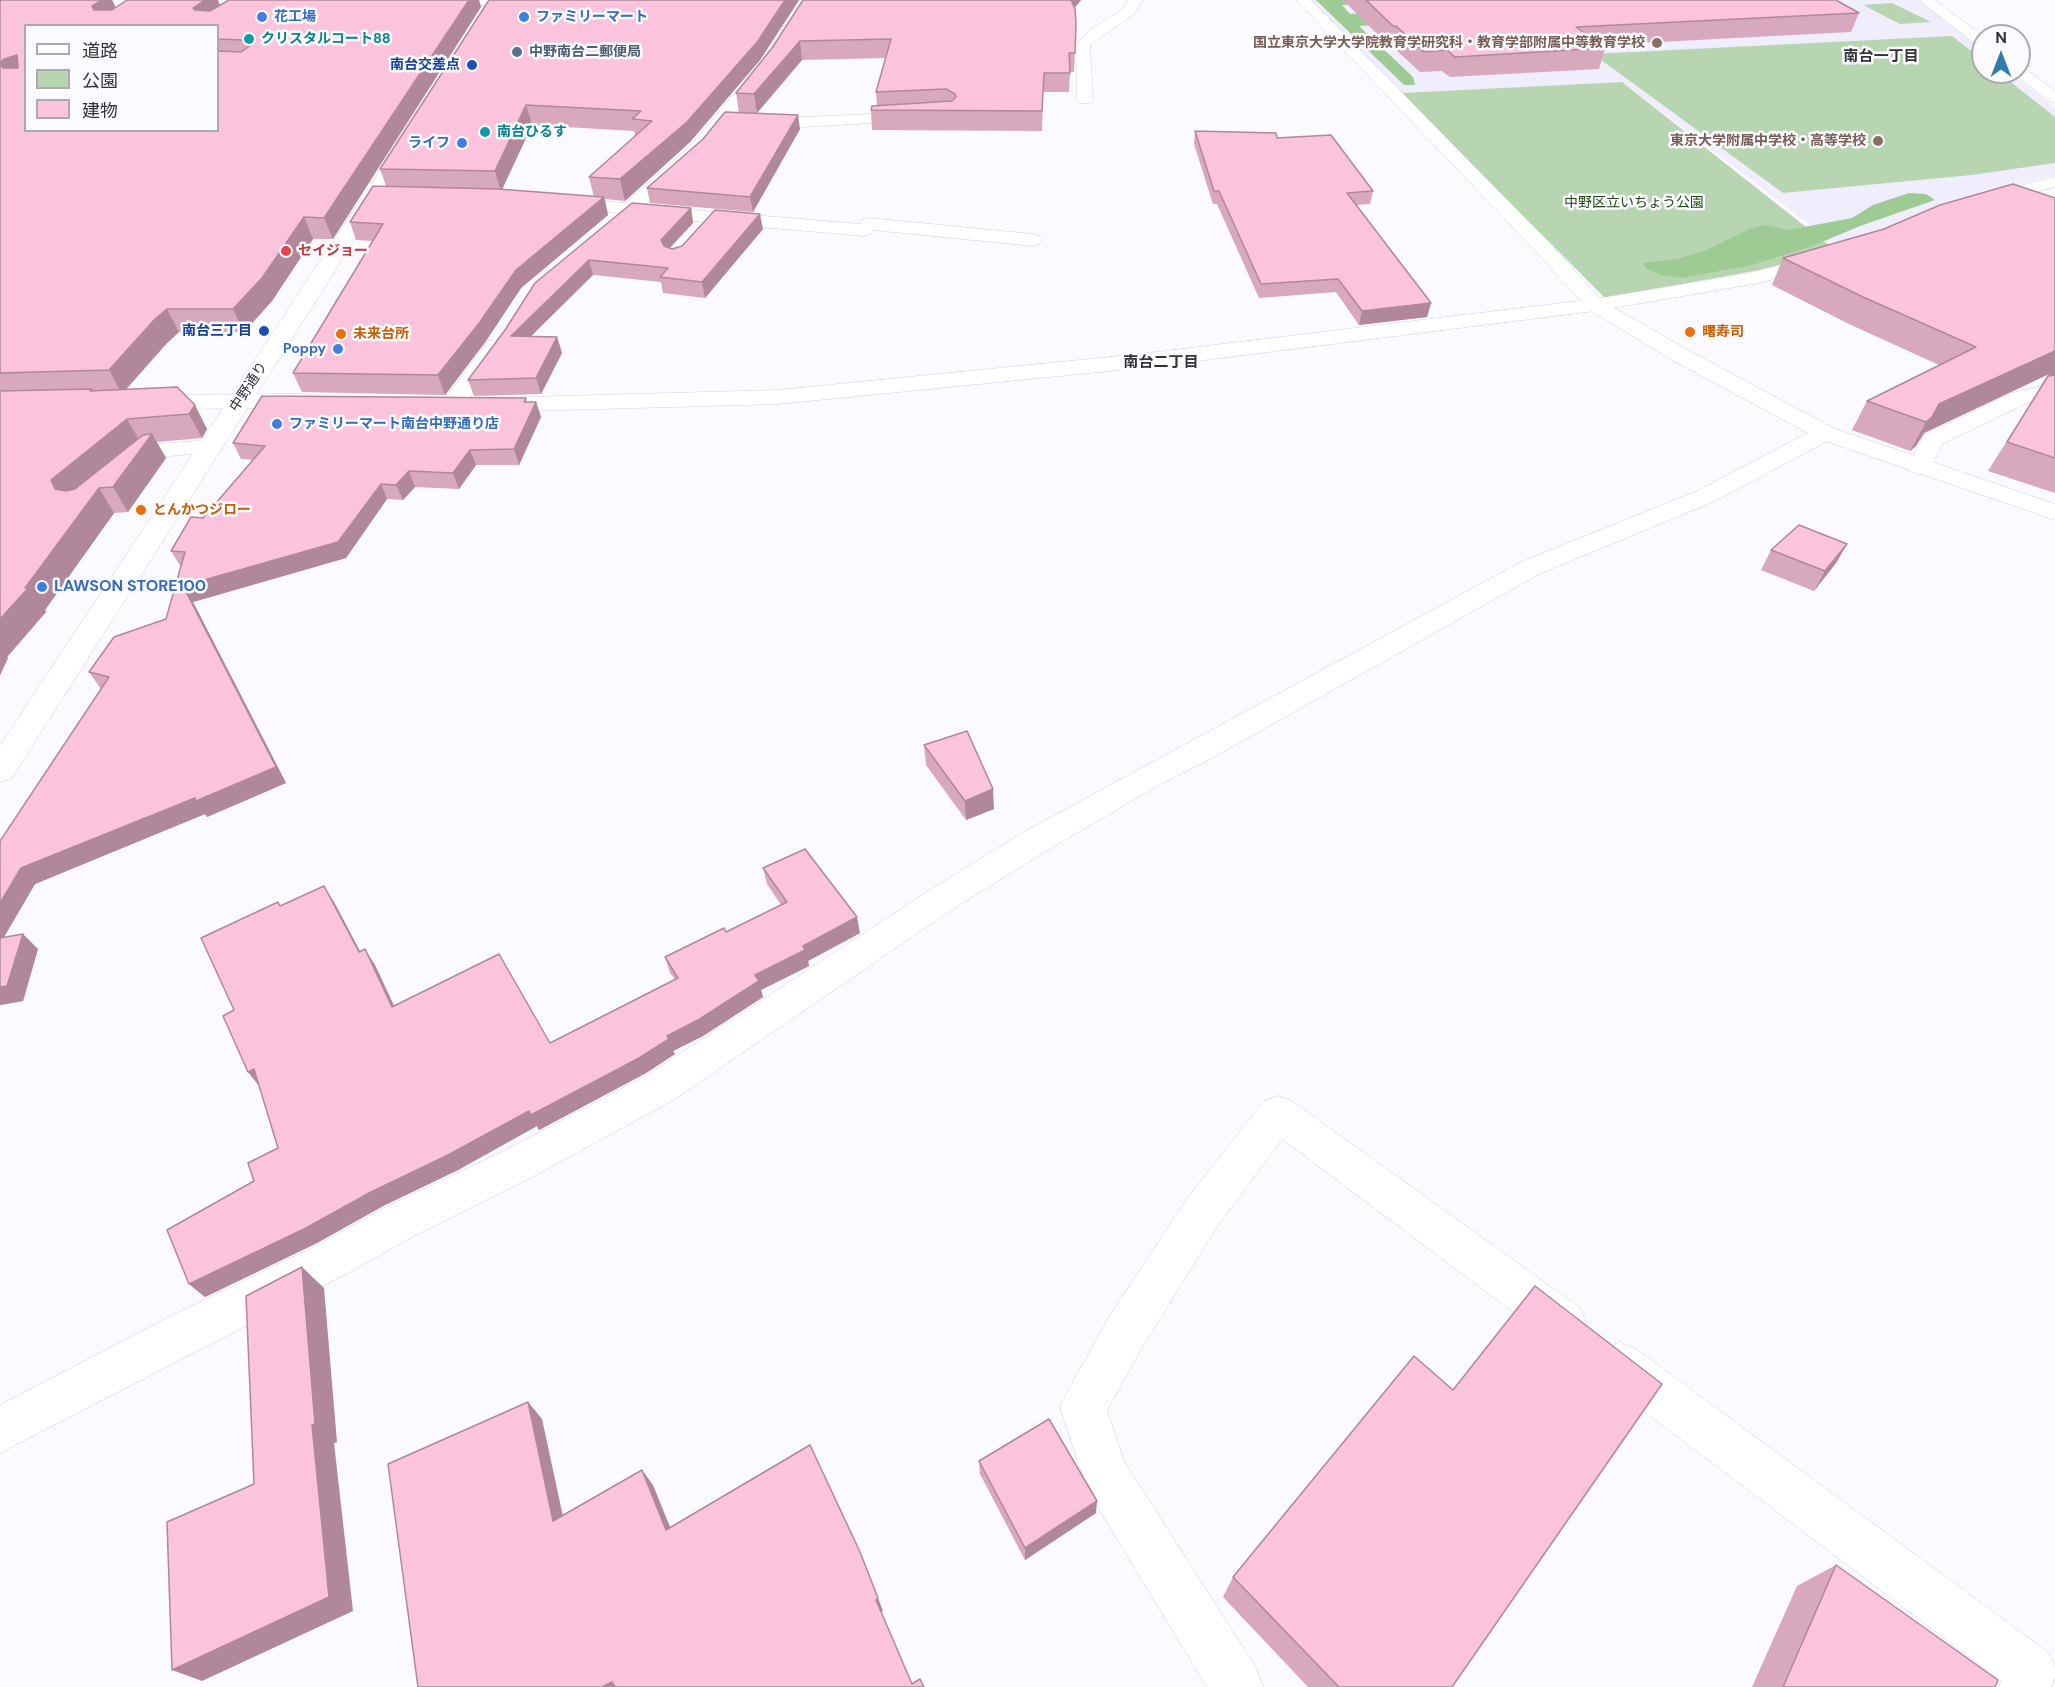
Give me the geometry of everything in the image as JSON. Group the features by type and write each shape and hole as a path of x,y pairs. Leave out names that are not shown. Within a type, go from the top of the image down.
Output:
{"street":[{"path":"423,2 491,8 562,0"},
{"path":"606,229 698,148 768,63 807,0"},
{"path":"1085,100 1083,44 1095,33 1128,12 1136,0"},
{"path":"1303,0 1547,252 1595,305 1680,355 1826,433 2055,512"},
{"path":"1926,0 1971,34"},
{"path":"2031,80 2055,98"},
{"path":"721,119 803,122 936,116"},
{"name":"中野通り","path":"0,771 240,400 382,196 421,119"},
{"path":"1970,204 2055,182"},
{"path":"548,202 1033,240"},
{"path":"698,232 713,216"},
{"path":"508,327 441,404 659,402 778,397 1140,361 1595,305 1752,279 1842,255"},
{"path":"1920,466 1932,440 2020,398 2055,390"},
{"path":"119,403 240,400 329,402"},
{"path":"0,1430 333,1259 399,1222 522,1162 661,1087 939,901 1034,842 1146,778 1203,749 1530,568 1706,496 1826,433"},
{"path":"107,485 150,450 210,447"},
{"path":"1237,1687 1105,1474 1083,1408 1127,1330 1201,1214 1278,1113 2031,1671 2025,1687"}],"shaded area":[{"name":"東京大学附属中学校・高等学校","path":"1309,0 1919,0 1971,41 1971,84 2025,84 2055,108 2055,175 1992,191 1839,247 1622,82 1401,93"}],"green space":[{"path":"1316,0 1372,0 1375,3 1342,5 1350,14 1398,11 1411,22 1359,26 1413,77 1415,85 1404,85"},
{"path":"1892,3 1931,22 1900,24 1863,5"},
{"path":"1952,36 1971,51 1971,84 2013,84 2055,117 2055,163 1972,175 1783,193 1593,54"},
{"name":"中野区立いちょう公園","path":"1622,82 1834,249 1765,269 1605,298 1401,93"},
{"path":"1909,193 1926,194 1935,200 1860,226 1815,245 1752,265 1681,278 1661,275 1647,269 1643,263 1677,259 1704,251 1750,229 1764,225 1788,230 1852,218 1873,205"}],"building":[{"path":"0,0 102,0 92,6 94,10 112,10 127,0 205,0 193,8 210,11 229,0 469,0 324,218 304,217 262,278 233,309 167,309 155,319 109,370 0,373 0,64 3,68 18,68 17,55 4,59 0,63"},
{"path":"489,0 785,0 758,41 687,122 620,179 589,177 652,121 632,119 641,111 526,105 495,171 380,169"},
{"path":"803,0 1071,0 1075,9 1075,53 1069,53 1070,73 1044,73 1042,111 871,110 872,106 952,101 956,97 946,89 876,92 891,39 800,41 754,94 736,93 772,48"},
{"path":"1366,0 1836,0 1859,13 1576,27 1605,48 1455,57 1447,50 1424,52"},
{"path":"725,112 798,115 750,197 647,188 703,139"},
{"path":"1195,131 1276,133 1277,138 1331,135 1373,191 1347,193 1431,303 1362,311 1338,279 1261,284 1219,191 1214,191"},
{"path":"2013,184 2055,198 2055,351 1939,404 1932,417 1926,422 1867,401 1976,347 1863,297 1783,258 1884,229 1940,205"},
{"path":"373,186 498,189 604,197 516,270 480,322 438,375 293,373 383,224 350,222"},
{"path":"632,203 691,208 661,240 664,246 672,249 682,246 715,210 760,214 702,282 660,277 668,268 589,260 511,336 557,337 536,378 468,380 505,330 535,283"},
{"path":"2055,375 2055,458 2007,442 2048,376"},
{"path":"177,387 195,405 189,414 127,419 51,480 55,489 66,491 75,489 143,435 152,434 113,487 99,488 25,588 29,587 0,619 0,391 92,389 90,391"},
{"path":"262,396 526,398 524,402 536,402 514,449 470,450 453,473 409,471 396,485 381,484 338,542 183,586 276,767 196,801 195,798 21,868 0,903 0,841 109,677 89,672 114,637 166,619 185,552 171,551 191,517 203,518 265,446 233,443"},
{"path":"1799,525 1847,544 1825,571 1771,550"},
{"path":"967,731 993,789 965,801 924,745"},
{"path":"805,849 857,917 803,946 805,950 755,975 759,981 698,1020 667,1036 669,1039 639,1058 531,1115 529,1111 304,1229 189,1284 167,1230 254,1181 248,1163 278,1148 254,1069 248,1072 223,1016 234,1010 201,938 278,902 280,906 324,886 359,952 365,949 392,1007 499,954 550,1043 678,978 665,957 724,928 726,932 787,902 763,868"},
{"path":"23,934 7,986 0,987 0,938"},
{"path":"302,1267 315,1424 312,1425 329,1597 172,1670 167,1522 254,1484 246,1296"},
{"path":"1535,1286 1662,1384 1452,1687 1339,1687 1233,1577 1414,1356 1453,1390"},
{"path":"528,1402 553,1521 642,1470 666,1530 810,1445 860,1552 878,1598 876,1600 912,1684 920,1679 924,1687 615,1687 612,1682 602,1687 418,1687 388,1464"},
{"path":"1049,1419 1097,1501 1025,1548 979,1461"},
{"path":"1836,1565 1998,1680 1995,1687 1783,1687"}],"place":[{"name":"花工場","path":"262,17"},
{"name":"ファミリーマート","path":"524,17"},
{"name":"クリスタルコート88","path":"249,39"},
{"name":"国立東京大学大学院教育学研究科・教育学部附属中等教育学校","path":"1657,43"},
{"name":"中野南台二郵便局","path":"517,52"},
{"name":"南台交差点","path":"472,65"},
{"name":"南台ひるす","path":"485,132"},
{"name":"東京大学附属中学校・高等学校","path":"1878,141"},
{"name":"ライフ","path":"462,143"},
{"name":"セイジョー","path":"286,251"},
{"name":"南台三丁目","path":"264,331"},
{"name":"曙寿司","path":"1690,332"},
{"name":"未来台所","path":"341,334"},
{"name":"Poppy","path":"338,349"},
{"name":"ファミリーマート南台中野通り店","path":"277,424"},
{"name":"とんかつジロー","path":"141,510"},
{"name":"LAWSON STORE100","path":"42,587"}],"district":[{"name":"南台一丁目","path":"1881,57"},
{"name":"南台二丁目","path":"1161,363"}]}
